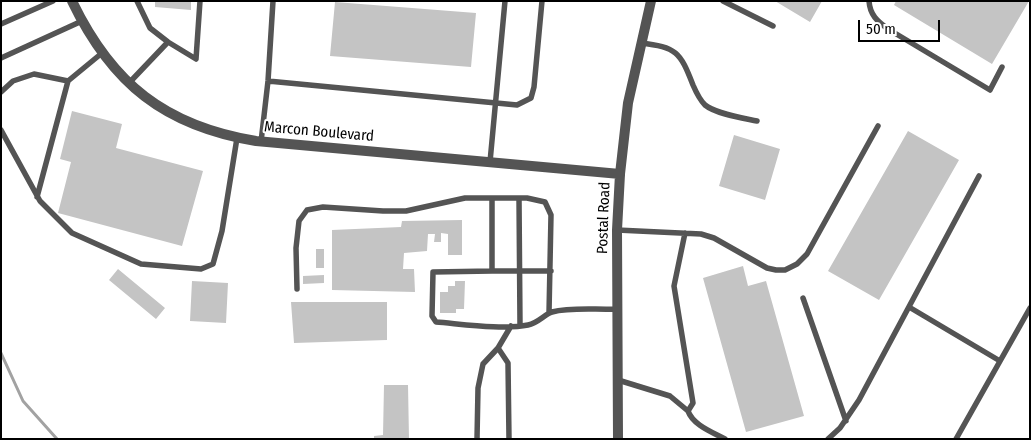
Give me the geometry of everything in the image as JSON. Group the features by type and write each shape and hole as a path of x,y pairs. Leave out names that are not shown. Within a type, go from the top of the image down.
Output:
{"street":[{"name":"Marcon Boulevard","path":"72,1 102,54 129,83 147,98 188,122 210,131 261,142 620,174"},
{"name":"Postal Road","path":"618,439 617,230 620,174 628,103 640,42 651,1"}],"lane":[{"path":"1,24 52,1"},
{"path":"137,1 150,28 168,42 196,59 200,1"},
{"path":"261,142 268,81 273,1"},
{"path":"490,162 505,1"},
{"path":"268,81 517,105 531,98 534,87 542,1"},
{"path":"723,1 773,26"},
{"path":"869,1 873,16 888,29 990,90 1002,67"},
{"path":"1,58 82,21"},
{"path":"129,83 168,42"},
{"path":"640,42 658,44 670,49 679,56 688,68 698,95 706,105 715,111 757,122"},
{"path":"38,197 68,81 102,54"},
{"path":"1,92 13,81 34,74 68,81"},
{"path":"617,230 701,234 714,238 767,268 785,270 797,264 814,244 878,126"},
{"path":"1,130 38,197 72,233 142,264 201,269 213,264 222,232 237,138"},
{"path":"828,439 846,421 859,400 979,176"},
{"path":"297,289 296,248 299,221 307,210 323,207 406,211 465,198 527,198 545,202 551,215 550,313"},
{"path":"492,198 492,272"},
{"path":"519,198 520,325"},
{"path":"685,233 674,286 693,403 688,411"},
{"path":"551,271 433,272 432,316 436,322 511,326 529,325 550,313 561,311 617,309"},
{"path":"803,298 846,421"},
{"path":"909,307 1000,361"},
{"path":"956,439 1030,308"},
{"path":"477,439 478,388 483,364 498,348 511,326"},
{"path":"498,348 508,363 509,439"},
{"path":"618,380 670,396 688,411 697,423 725,439"}],"building":[{"path":"155,1 191,1 191,10 155,7"},
{"path":"775,1 822,1 810,22"},
{"path":"896,1 1029,1 992,64 894,5"},
{"path":"335,2 476,13 471,67 330,56"},
{"path":"72,111 122,124 116,148 203,171 182,246 58,213 71,162 60,159"},
{"path":"908,131 959,160 879,300 828,271"},
{"path":"734,135 780,149 765,200 719,186"},
{"path":"462,220 462,255 448,255 448,234 441,233 441,242 434,242 435,234 428,234 427,251 404,253 403,269 414,269 415,292 332,290 332,230 401,227 402,221"},
{"path":"316,249 324,249 324,268 316,268"},
{"path":"743,266 748,286 766,281 804,416 746,432 703,278"},
{"path":"118,269 165,308 156,319 109,280"},
{"path":"324,275 324,283 303,284 303,276"},
{"path":"192,281 228,283 226,323 190,321"},
{"path":"455,281 465,281 464,309 456,309 456,313 440,313 440,292 448,292 448,286 455,286"},
{"path":"291,302 387,302 387,340 294,343"},
{"path":"384,385 408,385 409,439 374,439 374,436 383,435"}],"waterway":[{"path":"1,353 23,401 57,439"}]}
